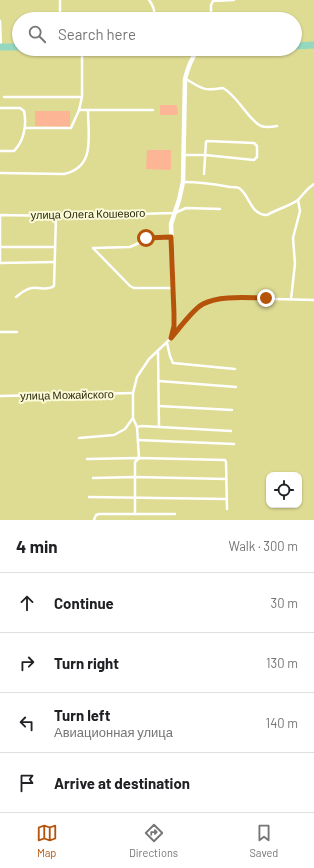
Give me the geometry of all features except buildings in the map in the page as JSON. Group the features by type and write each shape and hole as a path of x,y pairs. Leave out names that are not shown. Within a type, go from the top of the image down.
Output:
{"main road":[{"path":"302,46 314,45"},
{"path":"0,47 12,47"}],"street":[{"path":"171,338 174,326 171,237 172,224 183,182 186,79 188,67 193,56"}],"lane":[{"path":"60,0 60,12"},
{"path":"149,0 155,12"},
{"path":"211,12 211,5 213,1 234,0"},
{"path":"0,21 0,47"},
{"path":"25,128 70,129 79,110 82,97 82,56"},
{"path":"186,79 203,89 208,90 223,88 255,121 262,126 277,126"},
{"path":"4,97 82,97"},
{"path":"0,108 22,109 25,114 25,128 20,144 14,151 0,151"},
{"path":"79,110 152,110"},
{"path":"0,173 64,174 73,172 80,166 87,155 88,110"},
{"path":"184,155 205,155 254,160 257,158 257,146 254,143 209,140 206,142 205,155 204,174"},
{"path":"183,182 210,183 239,188 251,206 263,215 267,215 298,200 307,189 314,184"},
{"path":"291,299 295,264 293,238 300,211 298,200"},
{"name":"улица Олега Кошевого","path":"0,214 56,216 175,213 186,208 220,209"},
{"path":"0,214 0,262 54,262"},
{"path":"16,297 27,289 40,287 47,289 54,286 56,216"},
{"path":"171,237 144,238 139,243 130,247 93,248 130,286 134,288 173,288"},
{"path":"0,247 55,247"},
{"path":"135,514 135,462 139,458 137,427 133,418 133,393 137,378 149,359 158,352 184,322 203,304 216,300 237,298 314,300"},
{"path":"0,332 17,332"},
{"path":"167,342 173,363 235,369"},
{"path":"158,352 159,427"},
{"path":"158,381 236,387"},
{"name":"улица Можайского","path":"0,396 133,393"},
{"path":"159,406 232,410"},
{"path":"79,438 114,435 124,429 133,418"},
{"path":"137,427 142,426 231,431"},
{"path":"138,440 234,444"},
{"path":"87,459 181,458 225,460 227,510"},
{"path":"93,478 135,477 226,479"},
{"path":"89,497 226,499"},
{"path":"94,520 96,515 99,514 175,514"}],"shaded area":[{"path":"160,105 177,105 178,115 160,115"},
{"path":"35,111 70,111 70,127 35,126"},
{"path":"147,150 171,150 171,170 146,169"}],"route":[{"path":"146,238 171,237 174,314 174,326 171,338 184,322 203,304 216,300 266,298"}]}
